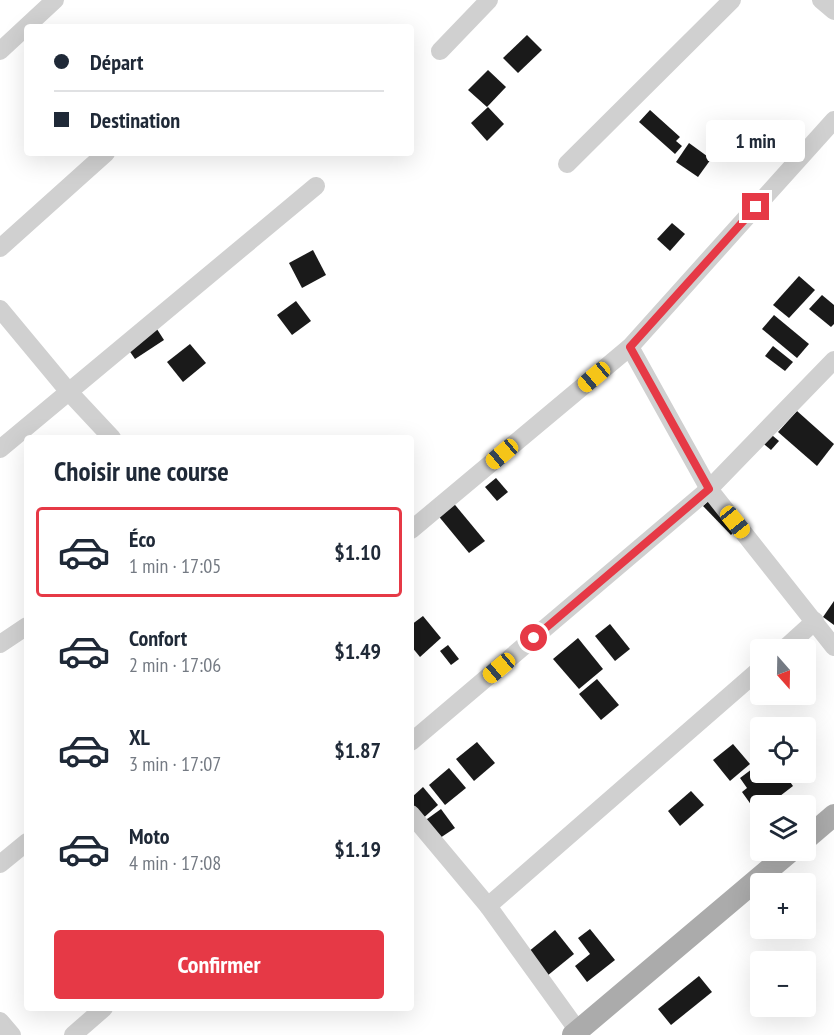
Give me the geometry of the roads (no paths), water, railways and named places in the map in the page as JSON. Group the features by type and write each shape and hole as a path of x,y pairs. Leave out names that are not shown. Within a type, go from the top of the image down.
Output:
{"main road":[{"path":"816,830 834,815"},
{"path":"577,1034 779,861"}],"street":[{"path":"29,24 55,0"},
{"path":"440,51 489,0"},
{"path":"567,164 732,0"},
{"path":"821,0 834,11"},
{"path":"0,51 24,29"},
{"path":"414,527 630,347 834,120"},
{"path":"0,248 103,156"},
{"path":"0,449 316,186"},
{"path":"0,309 69,392 109,435"},
{"path":"630,347 709,489 834,647"},
{"path":"414,739 709,489 834,360"},
{"path":"795,639 815,621"},
{"path":"0,644 24,628"},
{"path":"488,906 750,678"},
{"path":"414,818 488,906 577,1034"},
{"path":"0,864 24,844"},
{"path":"73,1035 101,1011"},
{"path":"0,1022 12,1035"}]}
